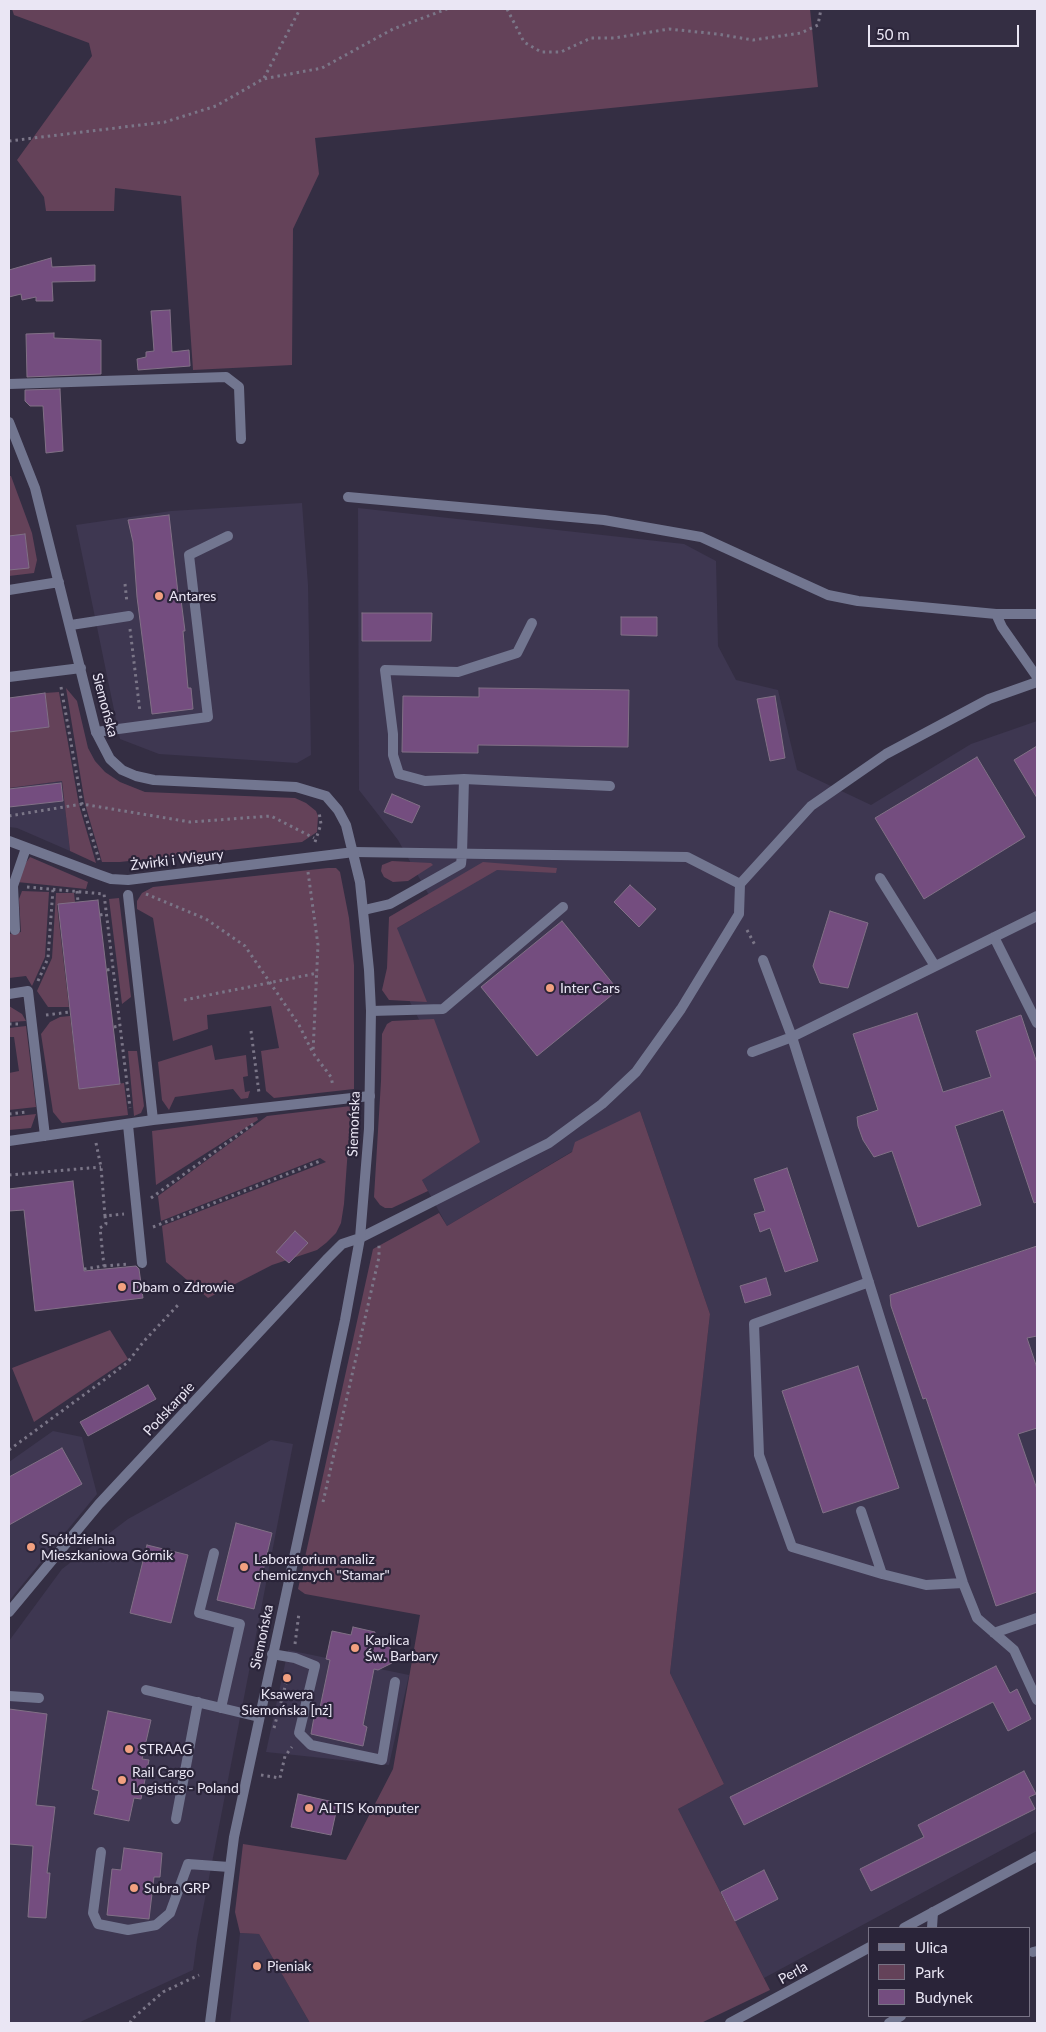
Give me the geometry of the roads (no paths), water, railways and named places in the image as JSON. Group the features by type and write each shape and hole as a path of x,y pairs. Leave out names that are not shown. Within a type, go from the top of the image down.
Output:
{"street":[{"path":"9,384 226,377 239,387 241,439"},
{"name":"Siemońska","path":"9,422 35,488 96,732 110,759 122,770 136,776 186,782 296,787 326,796 338,810 346,825 354,852 364,910 371,1011 370,1096 360,1238 343,1330 272,1654 229,1867 210,2023"},
{"path":"348,497 604,520 701,537 828,595 858,601 996,614 1037,614"},
{"path":"96,732 208,717 189,555 228,536"},
{"path":"9,590 60,582"},
{"path":"996,614 1002,627 1037,677"},
{"path":"70,625 129,616"},
{"path":"532,622 517,653 458,672 385,670 393,734 393,755 399,774 425,782 464,779 610,786"},
{"path":"9,677 81,668"},
{"path":"740,884 811,806 886,754 989,700 1037,682"},
{"path":"364,910 390,904 461,864 464,779"},
{"name":"Żwirki i Wigury","path":"9,841 111,879 128,880 316,855 354,852 687,857 740,884"},
{"path":"15,930 13,886 26,848"},
{"path":"880,878 935,966"},
{"name":"Podskarpie","path":"9,1612 99,1504 342,1244 379,1229 549,1143 602,1104 636,1072 681,1009 739,914 740,884"},
{"path":"128,895 153,1120"},
{"path":"371,1011 443,1009 563,907"},
{"path":"752,1052 792,1037 1037,916"},
{"path":"994,937 1037,1023"},
{"path":"763,960 792,1037 962,1583 977,1618 1014,1650 1037,1700"},
{"path":"9,994 28,991 45,1136"},
{"path":"9,1141 153,1120 370,1096"},
{"path":"130,1124 142,1263"},
{"path":"869,1282 754,1324 759,1455 792,1547 926,1585 962,1583"},
{"path":"861,1511 882,1574"},
{"path":"214,1553 199,1613 240,1624 221,1708"},
{"path":"994,1633 1037,1618"},
{"path":"272,1654 316,1666 299,1733 311,1745 382,1760 395,1682"},
{"path":"146,1690 259,1717"},
{"path":"9,1696 39,1698"},
{"path":"176,1819 198,1702"},
{"path":"101,1852 93,1913 98,1924 128,1930 156,1926 170,1913 188,1864 229,1867"},
{"path":"906,1927 1037,1856"},
{"path":"932,1927 933,1912"},
{"name":"Perla","path":"730,2023 868,1948"}],"place":[{"name":"Antares","path":"159,596"},
{"name":"Inter Cars","path":"550,988"},
{"name":"Dbam o Zdrowie","path":"122,1287"},
{"name":"Spółdzielnia Mieszkaniowa Górnik","path":"31,1547"},
{"name":"Laboratorium analiz chemicznych \"Stamar\"","path":"244,1567"},
{"name":"Kaplica Św. Barbary","path":"355,1648"},
{"name":"Ksawera Siemońska [nż]","path":"287,1678"},
{"name":"STRAAG","path":"129,1749"},
{"name":"Rail Cargo Logistics - Poland","path":"122,1780"},
{"name":"ALTIS Komputer","path":"309,1808"},
{"name":"Subra GRP","path":"134,1888"},
{"name":"Pieniak","path":"257,1966"}]}
